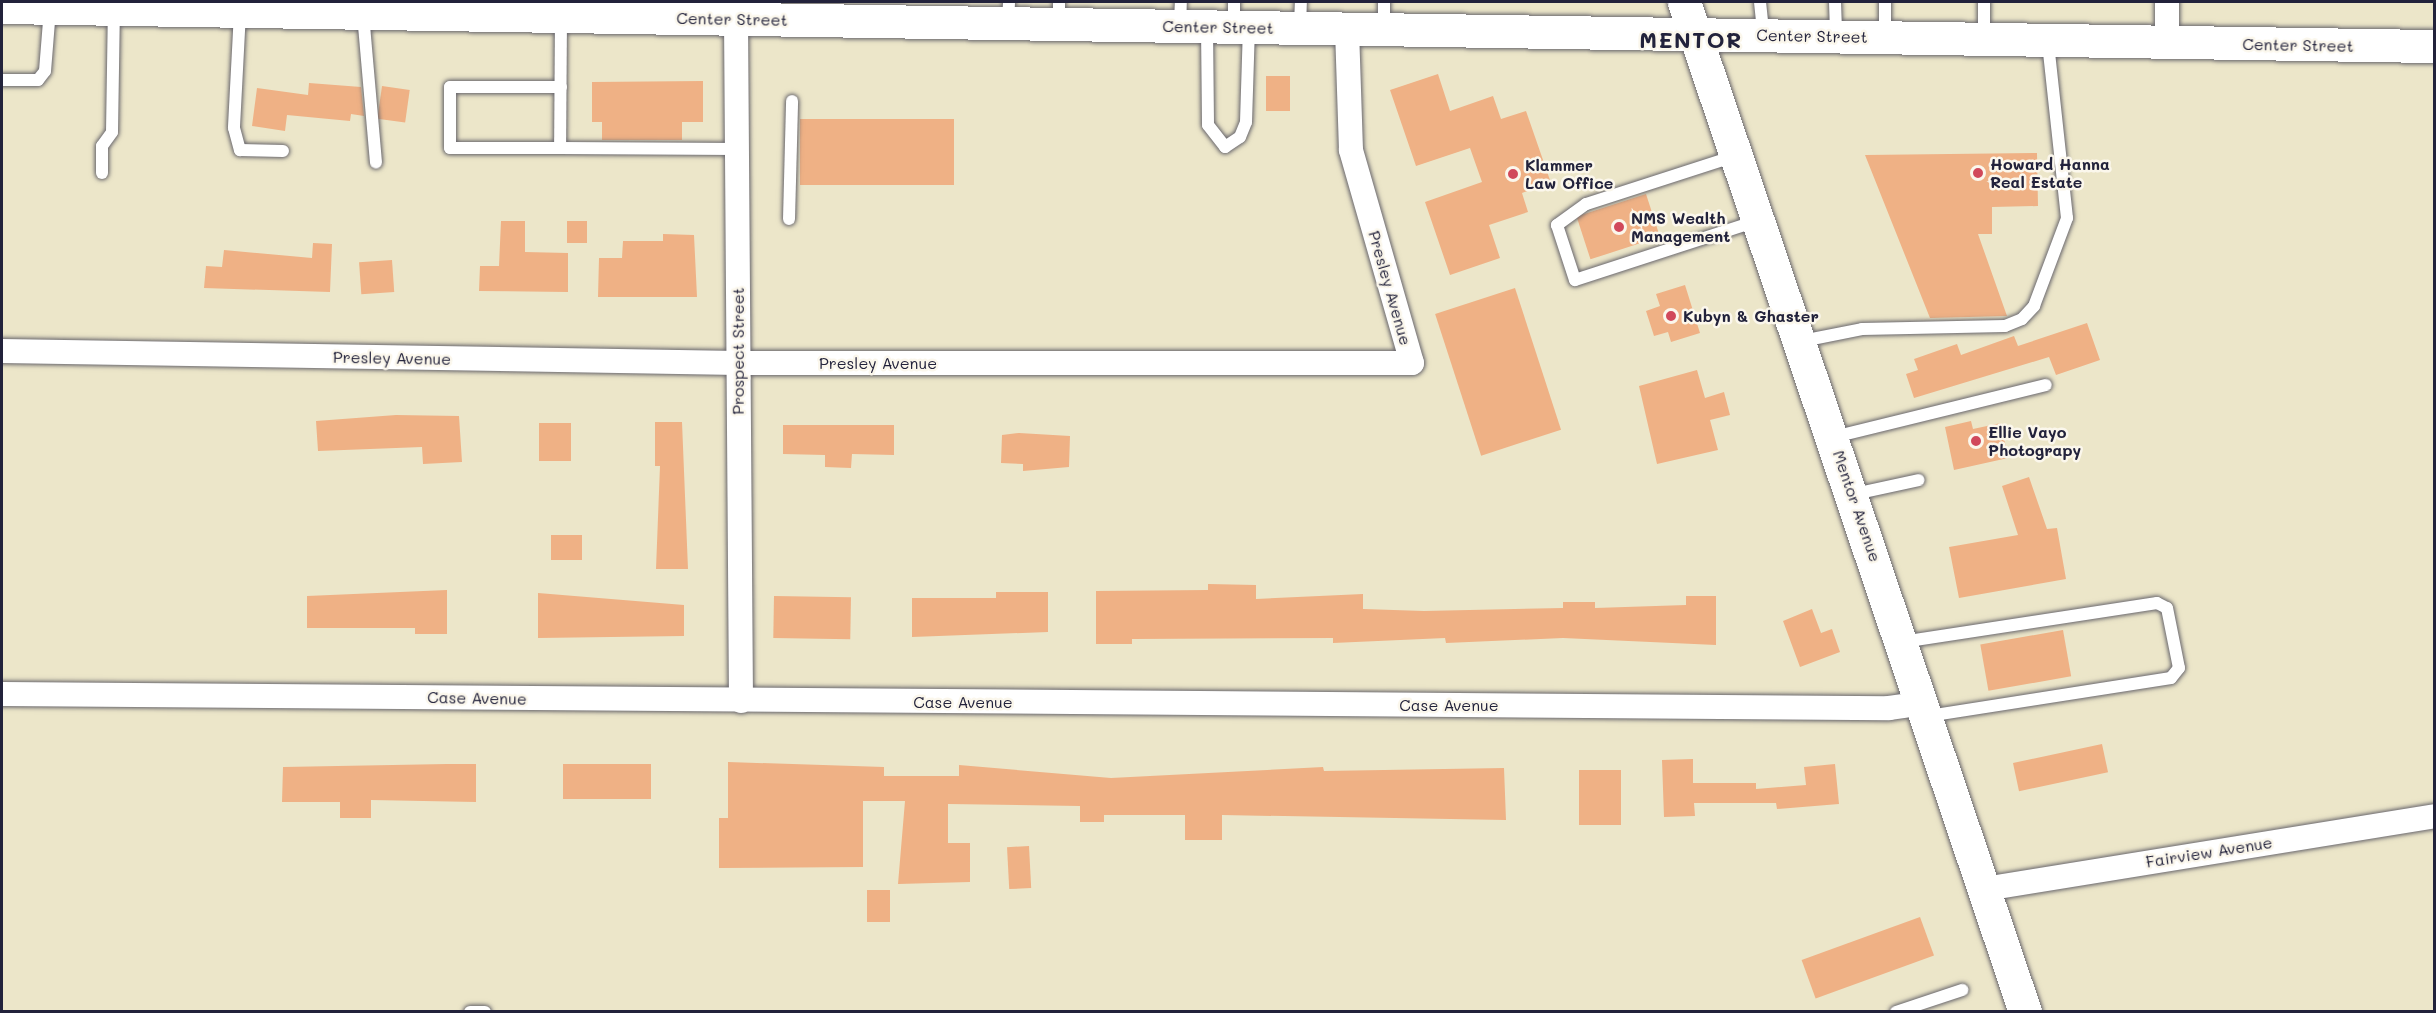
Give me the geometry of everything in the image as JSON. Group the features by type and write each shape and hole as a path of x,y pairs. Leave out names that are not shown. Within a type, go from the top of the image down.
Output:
{"main road":[{"name":"Mentor Avenue","path":"1684,2 1761,220 1902,642 1927,710 2025,1011"},
{"name":"Center Street","path":"2,7 114,9 155,5 311,7 363,13 514,9 561,16 637,10 1059,13 1214,19 1300,15 1347,29 1384,16 1696,35 2434,46"}],"street":[{"path":"2167,2 2167,43"},
{"name":"Prospect Street","path":"733,10 738,149 741,701"},
{"name":"Presley Avenue","path":"2,351 738,363 1412,363 1351,150 1347,29"},
{"name":"Case Avenue","path":"2,694 1927,710"},
{"name":"Fairview Avenue","path":"1985,889 2434,816"}],"lane":[{"path":"1760,2 1763,35"},
{"path":"1835,2 1836,36"},
{"path":"1885,2 1885,37"},
{"path":"1984,2 1984,39"},
{"path":"223,7 234,128 240,150 283,151"},
{"path":"2,80 38,80 45,71 50,8"},
{"path":"102,173 102,146 112,132 114,9"},
{"path":"363,13 376,162"},
{"path":"560,148 561,16"},
{"path":"1214,19 1246,122 1240,137 1225,147 1208,125 1214,19"},
{"path":"1802,341 1862,329 2005,326 2022,320 2034,306 2067,218 2048,40"},
{"path":"561,87 450,87 450,148 738,149"},
{"path":"789,219 792,101"},
{"path":"1738,155 1586,204 1557,225 1575,280 1761,220"},
{"path":"1834,437 2046,385"},
{"path":"1854,494 1919,480"},
{"path":"1902,642 2157,603 2167,608 2179,668 2172,678 1927,710"},
{"path":"1896,1011 1962,990"},
{"path":"470,1011 485,1011"}],"building":[{"name":"Klammer Law Office","path":"1438,74 1450,111 1493,96 1501,119 1526,111 1551,183 1522,193 1528,212 1489,225 1500,258 1450,275 1425,202 1482,182 1470,148 1416,166 1390,90"},
{"path":"1266,76 1290,76 1290,111 1266,111"},
{"path":"703,81 703,122 682,122 682,140 602,140 602,122 592,122 592,82"},
{"path":"309,83 361,87 364,116 351,114 350,121 287,115 285,131 252,126 257,88 308,95"},
{"path":"382,86 410,90 405,123 377,119"},
{"path":"800,119 954,119 954,185 800,185"},
{"path":"2037,153 2038,206 1992,207 1992,234 1978,234 2007,316 1930,318 1865,155"},
{"name":"NMS Wealth Management","path":"1646,194 1660,237 1590,259 1577,217"},
{"path":"501,221 525,221 525,252 568,253 568,292 479,291 480,266 499,266"},
{"path":"567,221 587,221 587,243 567,243"},
{"path":"663,234 694,235 697,297 598,297 599,258 622,258 623,241 663,241"},
{"path":"313,243 332,244 330,292 204,288 206,266 222,267 224,250 312,258"},
{"path":"392,260 394,292 361,294 359,262"},
{"name":"Kubyn & Ghaster","path":"1685,285 1700,333 1671,342 1668,332 1654,336 1646,311 1660,306 1656,294"},
{"path":"1515,288 1561,430 1481,456 1435,314"},
{"path":"2087,323 2100,360 2056,375 2049,357 1914,398 1906,374 1918,370 1914,359 1957,344 1961,355 2014,336 2018,346"},
{"path":"1697,370 1705,398 1724,392 1730,415 1710,420 1718,450 1657,464 1639,386"},
{"path":"396,415 459,416 462,462 423,464 422,447 318,451 316,421"},
{"name":"Ellie Vayo Photograpy","path":"1971,421 1973,429 2001,423 2008,458 1954,470 1945,427"},
{"path":"655,422 682,422 688,569 656,569 660,466 655,466"},
{"path":"539,423 571,423 571,461 539,461"},
{"path":"783,425 894,425 894,455 852,454 851,468 825,467 825,455 783,454"},
{"path":"1019,433 1070,436 1069,467 1023,471 1023,464 1001,463 1002,435"},
{"path":"2029,477 2047,529 2057,528 2066,579 1959,598 1949,547 2018,535 2002,486"},
{"path":"551,535 582,535 582,560 551,560"},
{"path":"1208,584 1256,585 1256,599 1363,594 1363,609 1424,611 1563,608 1563,602 1595,602 1595,608 1686,605 1686,596 1716,596 1716,645 1563,638 1446,643 1445,638 1333,643 1333,638 1132,639 1132,644 1096,644 1096,591 1208,590"},
{"path":"447,590 447,634 415,634 415,628 307,628 307,596"},
{"path":"996,592 1048,592 1048,632 912,637 912,598 996,598"},
{"path":"538,593 684,605 684,636 538,638"},
{"path":"774,596 851,597 850,639 773,638"},
{"path":"1812,609 1821,633 1832,629 1840,652 1800,667 1783,621"},
{"path":"2063,630 2071,676 1988,691 1980,645"},
{"path":"2102,744 2108,772 2019,791 2013,763"},
{"path":"1693,759 1693,783 1756,783 1756,789 1806,785 1804,767 1835,764 1839,804 1777,809 1776,803 1694,803 1695,816 1664,817 1662,760"},
{"path":"728,762 884,767 884,776 959,776 959,765 1111,778 1323,767 1324,771 1504,768 1506,820 1222,815 1222,840 1185,840 1185,815 1104,815 1104,822 1080,822 1080,806 948,804 948,843 970,843 970,882 898,884 905,801 863,801 863,867 719,868 719,818 728,818"},
{"path":"476,764 476,802 371,800 371,818 340,818 340,802 282,802 283,767"},
{"path":"563,764 651,764 651,799 563,799"},
{"path":"1579,770 1621,770 1621,825 1579,825"},
{"path":"1029,846 1031,888 1009,889 1007,847"},
{"path":"867,890 890,890 890,922 867,922"},
{"path":"1920,917 1934,956 1816,999 1802,960"}],"place":[{"name":"Howard Hanna Real Estate","path":"1978,173"},
{"name":"Klammer Law Office","path":"1513,174"},
{"name":"NMS Wealth Management","path":"1619,227"},
{"name":"Kubyn & Ghaster","path":"1671,316"},
{"name":"Ellie Vayo Photograpy","path":"1976,441"}],"district":[{"name":"MENTOR","path":"1691,40"}]}
